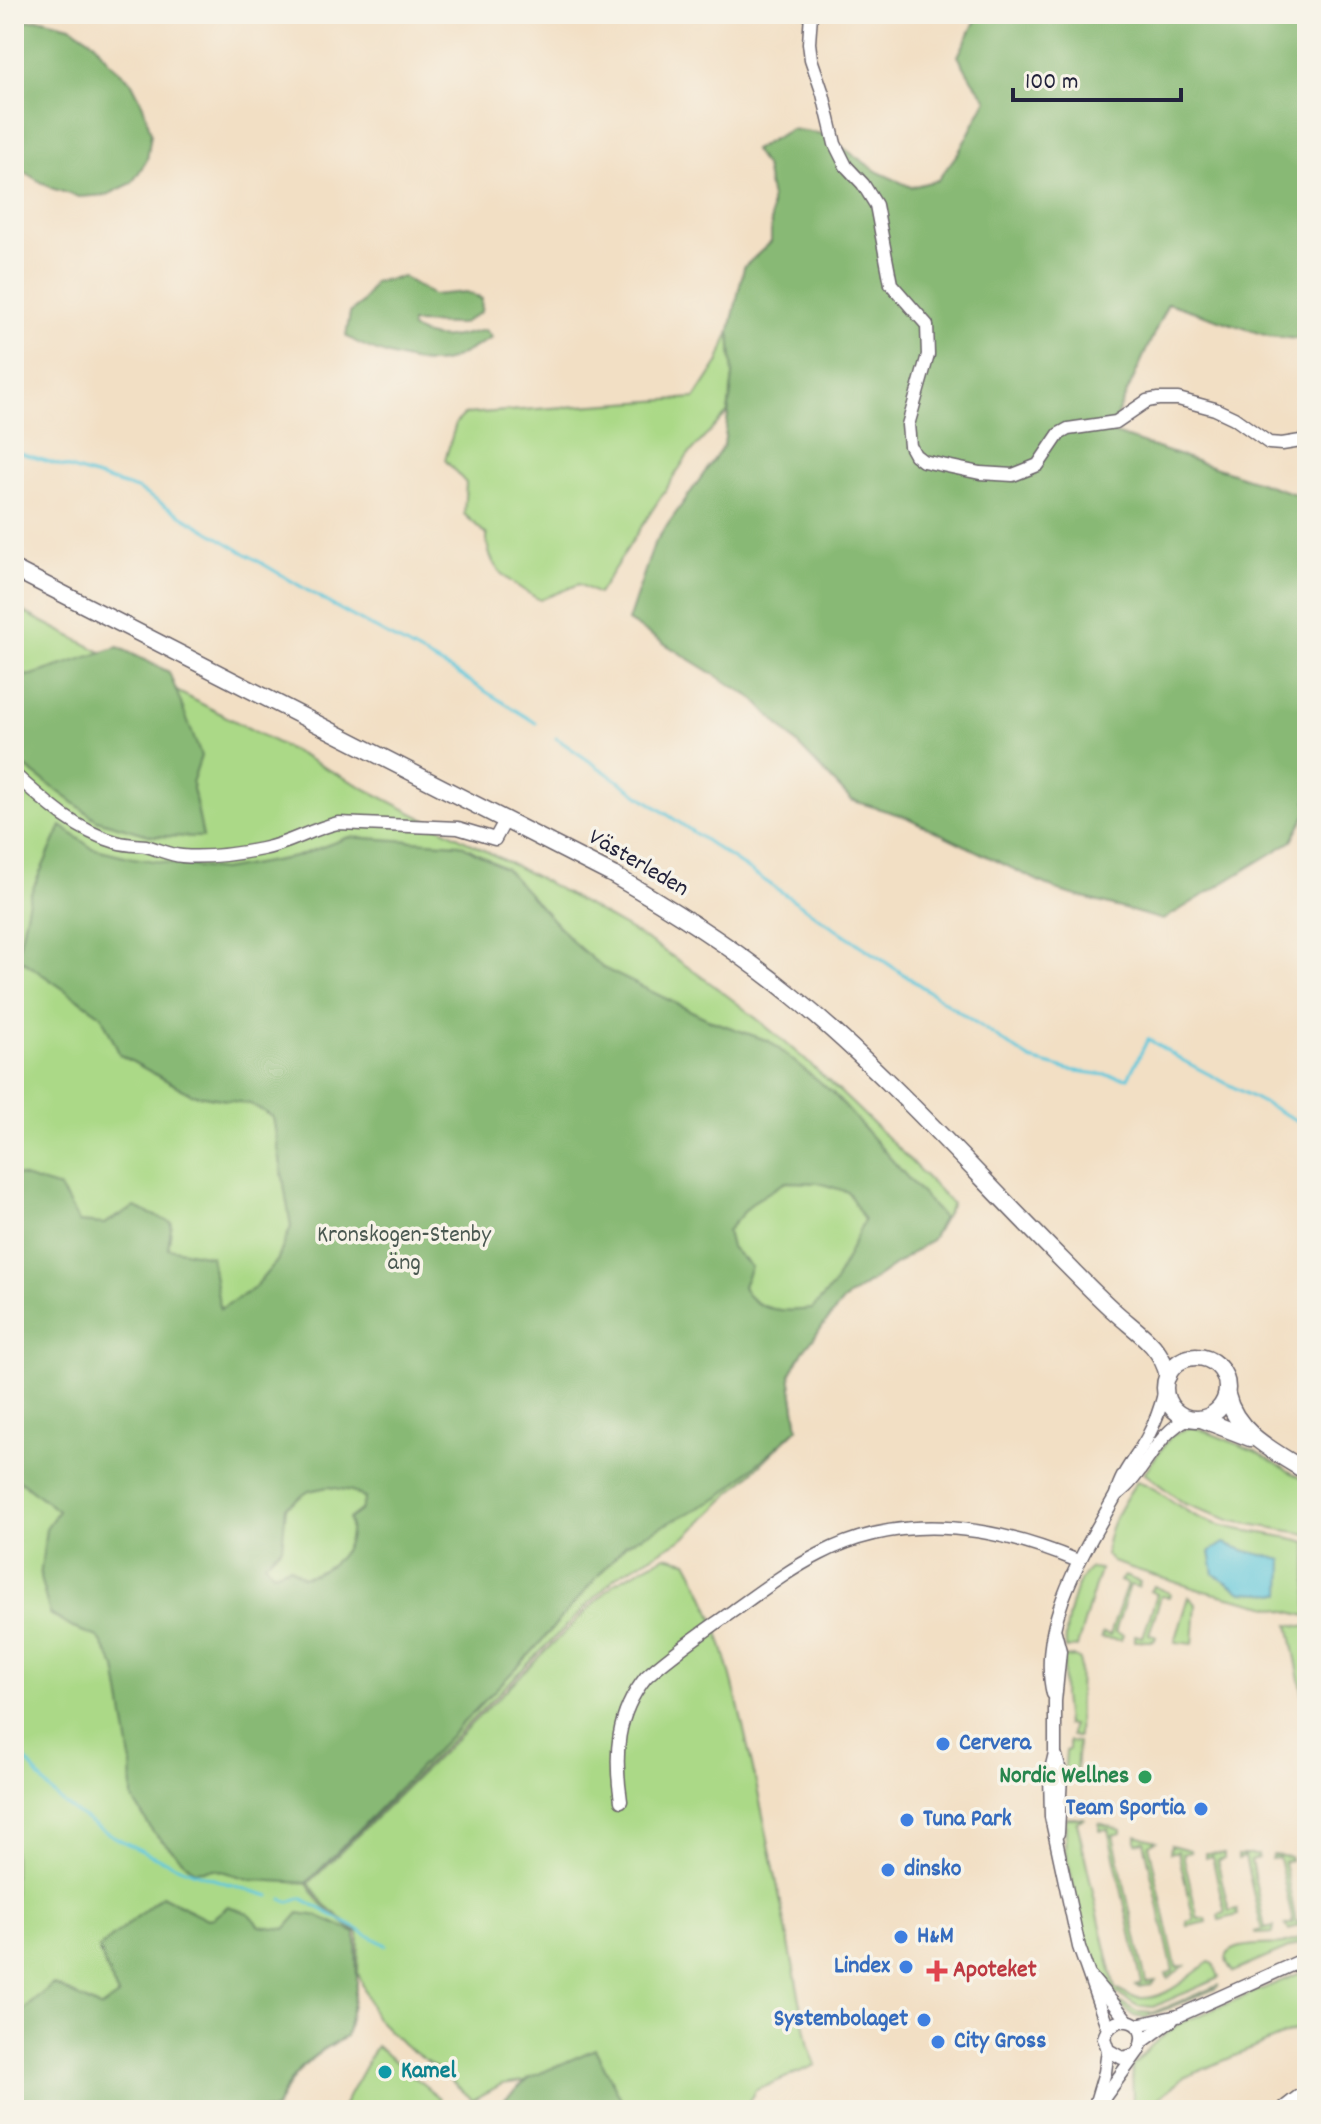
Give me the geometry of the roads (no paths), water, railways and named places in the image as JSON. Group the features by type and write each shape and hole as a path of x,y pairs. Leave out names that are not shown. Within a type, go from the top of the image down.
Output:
{"main road":[{"name":"Västerleden","path":"14,569 506,819 657,900 730,948 794,997 879,1074 1103,1301 1143,1335 1160,1355 1167,1383"},
{"name":"Västerleden","path":"1143,1335 1193,1357"},
{"path":"1263,1444 1173,1408 1167,1383 1178,1363 1193,1357 1207,1359 1219,1367 1226,1380 1233,1416 1263,1444 1307,1472"},
{"path":"1195,1418 1219,1409 1227,1395"}],"street":[{"path":"811,14 811,59 835,144 846,166 863,184 876,205 891,284 927,325 928,355 908,425 910,446 915,455 923,461 980,473 1013,475 1038,465 1059,434 1068,429 1116,422 1147,401 1160,399 1193,402 1225,413 1269,443 1307,440"},
{"path":"14,774 40,798 96,835 183,856 261,850 338,823 458,828 495,839 506,819"},
{"path":"1108,2029 1086,1971 1057,1840 1061,1818 1061,1775 1055,1753 1055,1701 1049,1676 1049,1652 1078,1561 1159,1413 1167,1383"},
{"path":"1116,1495 1126,1488 1165,1435 1195,1418"},
{"path":"621,1801 616,1773 619,1729 625,1710 646,1677 747,1601 820,1554 879,1532 946,1527 993,1533 1078,1561"},
{"path":"1094,2110 1142,2042 1178,2016 1307,1958"},
{"path":"1086,1971 1141,2032 1142,2042"},
{"path":"1094,2110 1105,2072 1108,2050 1104,2038 1108,2029 1116,2023 1178,2016"},
{"path":"1108,2050 1122,2058 1134,2055"},
{"path":"1281,2110 1299,2096"}],"water":[{"path":"1224,1543 1283,1560 1282,1594 1242,1592 1214,1574 1210,1552"}],"waterway":[{"path":"14,451 137,489 332,605 453,671 536,723"},
{"path":"556,738 1031,1060 1069,1070 1128,1078 1148,1039 1307,1126"},
{"path":"14,1748 60,1801 114,1837 190,1871 270,1896"},
{"path":"282,1899 290,1902 301,1898 386,1945"}],"place":[{"name":"Cervera","path":"943,1744"},
{"name":"Nordic Wellnes","path":"1145,1777"},
{"name":"Team Sportia","path":"1201,1809"},
{"name":"Tuna Park","path":"907,1820"},
{"name":"dinsko","path":"888,1870"},
{"name":"H&M","path":"901,1937"},
{"name":"Lindex","path":"906,1967"},
{"name":"Apoteket","path":"937,1971"},
{"name":"Systembolaget","path":"924,2020"},
{"name":"City Gross","path":"938,2042"},
{"name":"Kamel","path":"385,2072"}],"park label":[{"name":"Kronskogen-Stenby äng","path":"404,1250"}]}
